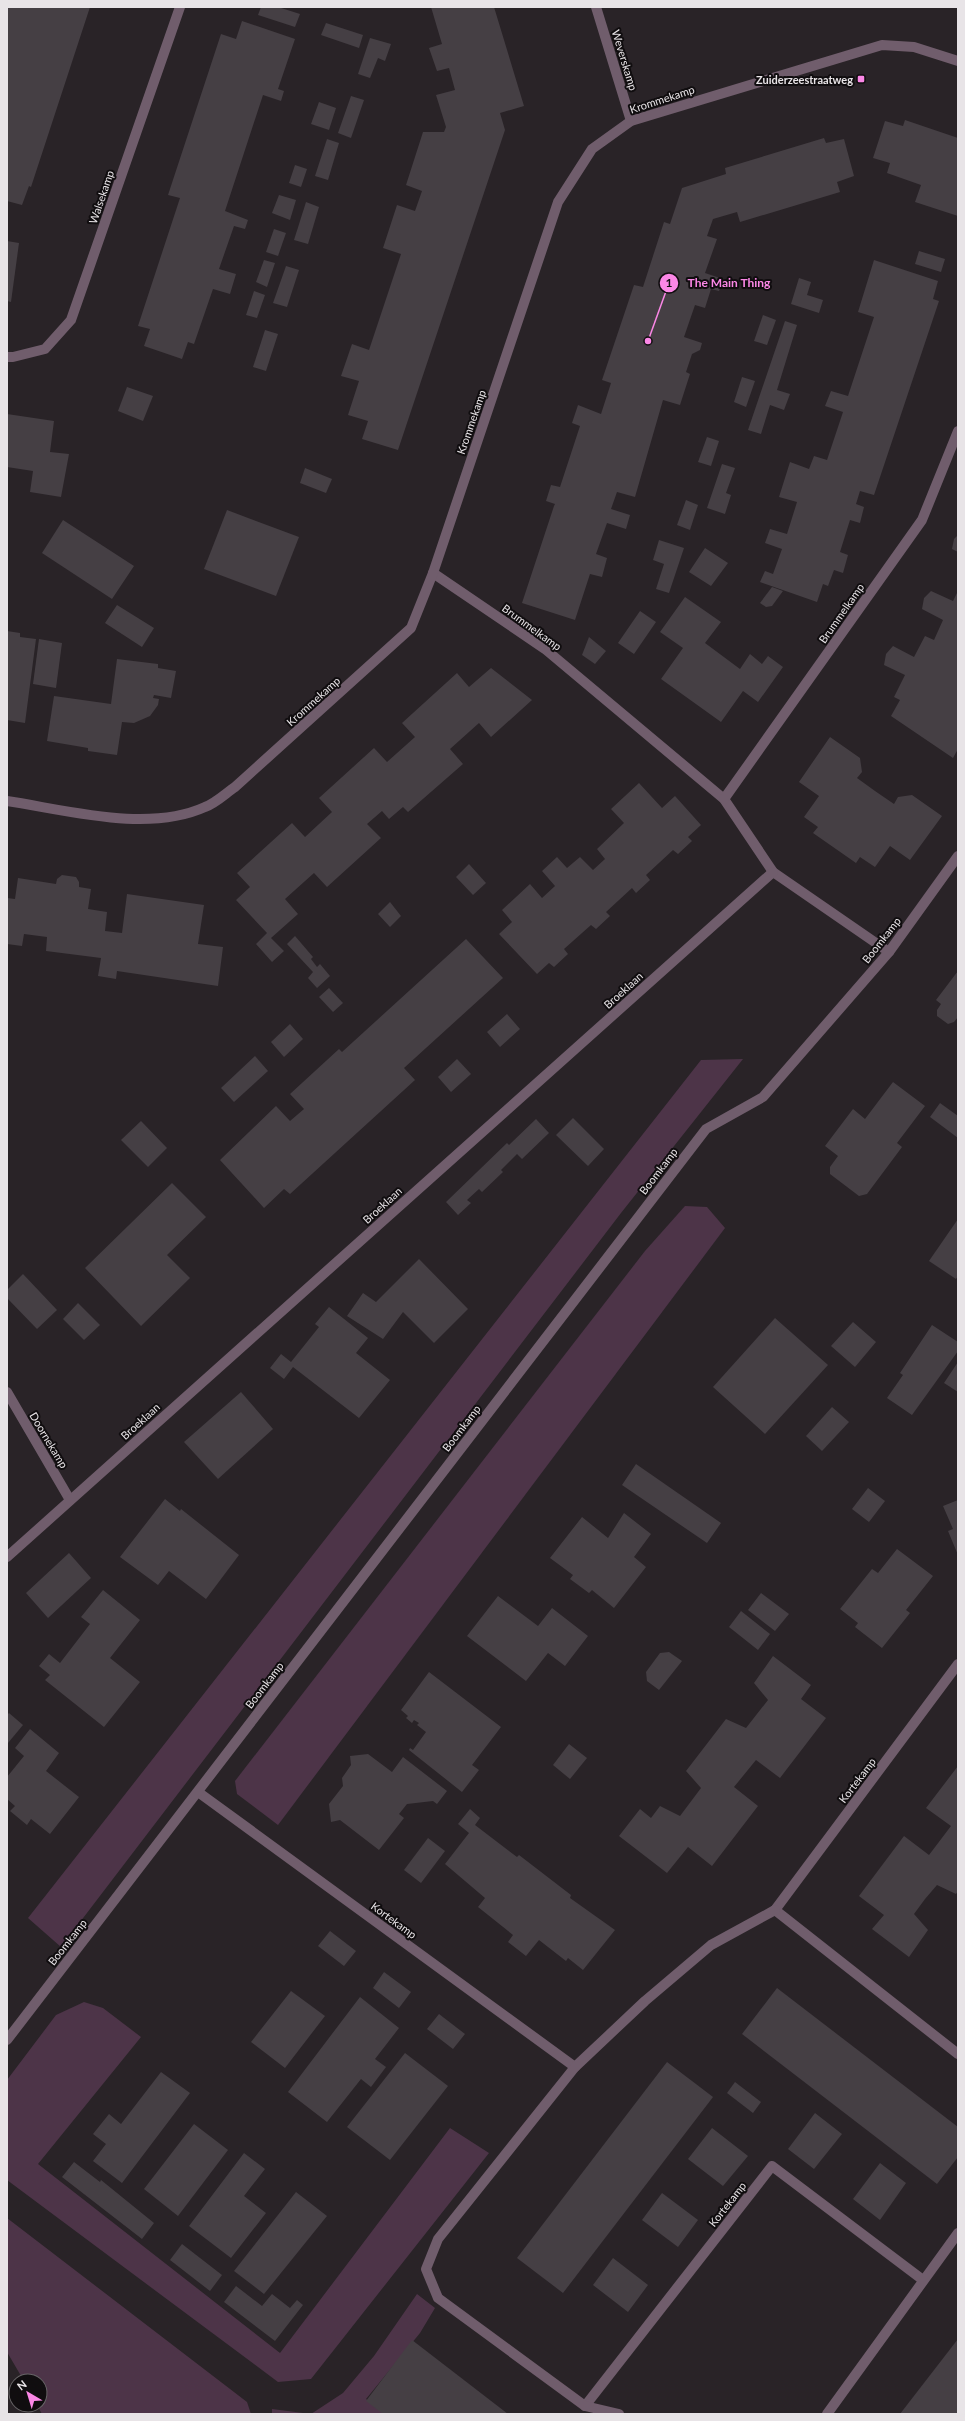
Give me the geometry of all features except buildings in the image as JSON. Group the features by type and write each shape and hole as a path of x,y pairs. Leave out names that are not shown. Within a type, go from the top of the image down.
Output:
{"street":[{"name":"Walsekamp","path":"7,356 13,358 45,349 71,320 180,7"},
{"name":"Weverskamp","path":"596,7 631,121"},
{"name":"Krommekamp","path":"7,801 132,820 169,818 206,807 235,787 411,628 433,573 558,202 592,149 631,121 882,45 914,47 958,61"},
{"name":"Brummelkamp","path":"724,799 922,520 958,431"},
{"name":"Brummelkamp","path":"433,573 545,650 724,799 773,872 889,952"},
{"name":"Boomkamp","path":"7,2040 706,1129 763,1097 889,952 958,856"},
{"name":"Broeklaan","path":"7,1557 773,872"},
{"name":"Doornekamp","path":"7,1392 70,1500"},
{"name":"Kortekamp","path":"619,2414 585,2406 438,2298 426,2269 438,2239 575,2067 644,2001 711,1945 775,1910 958,1664"},
{"name":"Kortekamp","path":"198,1792 575,2067"},
{"path":"775,1910 958,2054"},
{"name":"Kortekamp","path":"585,2406 772,2166 923,2280"},
{"path":"827,2414 958,2233"}],"shaded area":[{"path":"743,1059 621,1213 61,1947 28,1918 701,1060"},
{"path":"685,1206 707,1207 725,1228 278,1825 237,1794 235,1781 645,1251"},
{"path":"84,2002 103,2008 141,2037 38,2164 280,2353 450,2128 489,2153 311,2379 278,2382 7,2180 7,2080 56,2015"},
{"path":"7,2218 247,2402 251,2414 42,2414 48,2413 48,2373 19,2373 7,2352"},
{"path":"417,2294 435,2308 420,2333 366,2399 388,2414 311,2414 343,2393 374,2356"},
{"path":"272,2409 311,2414 272,2414"}],"place":[{"name":"Zuiderzeestraatweg","path":"861,79"},
{"name":"The Main Thing","path":"648,341"}]}
